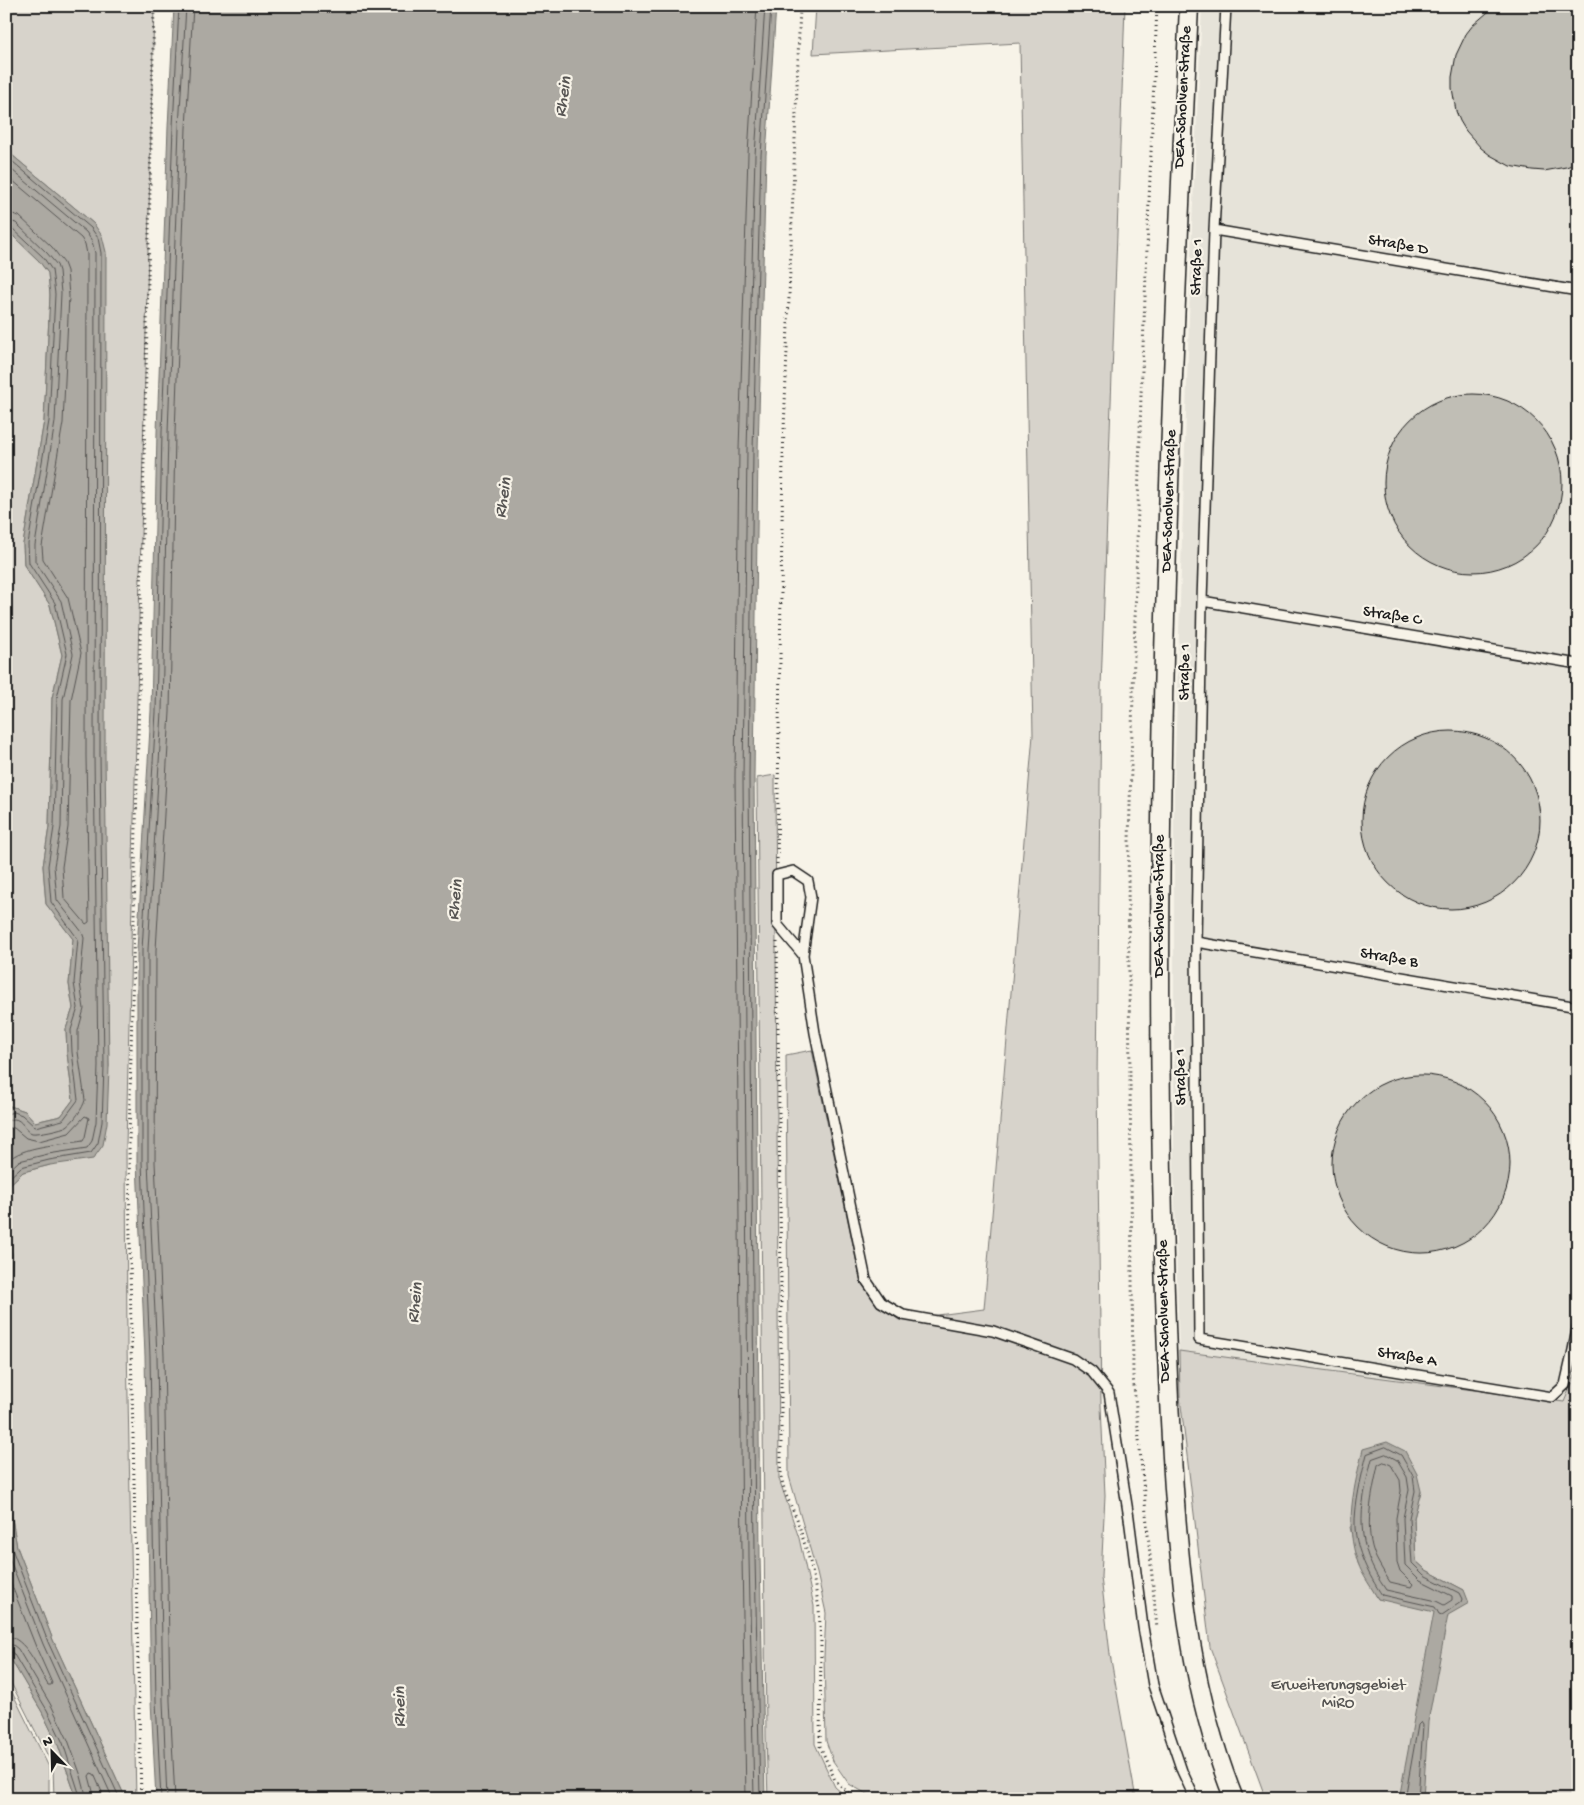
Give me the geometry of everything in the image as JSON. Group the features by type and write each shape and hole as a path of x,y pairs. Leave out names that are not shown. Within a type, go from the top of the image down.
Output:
{"street":[{"name":"DEA-Scholven-Straße","path":"1189,6 1182,139 1164,668 1159,1072 1167,1388 1180,1566 1188,1630 1203,1707 1221,1766 1234,1799"}],"lane":[{"name":"Straße 1","path":"1199,1339 1196,942 1202,601 1214,230 1226,6"},
{"name":"Straße D","path":"1214,230 1578,292"},
{"name":"Straße C","path":"1202,601 1578,664"},
{"path":"803,955 777,924 777,875 793,871 808,881 811,897 803,955 815,1033 866,1280 881,1302 903,1315 993,1331 1073,1359 1092,1372 1109,1393 1130,1518 1143,1627 1153,1686 1182,1772 1195,1799"},
{"name":"Straße B","path":"1196,942 1578,1007"},
{"path":"1576,1350 1578,1324"},
{"name":"Straße A","path":"1199,1339 1552,1397 1565,1385 1576,1350"}],"path":[{"path":"141,1799 131,1345 130,1146 154,6"},
{"path":"777,875 783,457 800,6"},
{"path":"1157,6 1141,395 1128,879 1133,1376 1158,1634"},
{"path":"777,924 781,1476 798,1520 811,1564 819,1608 820,1746 835,1780 847,1792 859,1799"}],"shaded area":[{"path":"1202,6 1578,6 1578,1472 1180,1397 1174,1165 1174,790 1192,225"}],"green space":[{"path":"6,6 154,6 126,1145 127,1346 136,1799 126,1799 53,1640 17,1547 6,1485 6,1388 10,1346 12,1255 6,1207 6,1188 23,1172 50,1165 109,1067 94,224 6,150"},
{"path":"816,6 1125,6 1101,687 1097,1082 1101,1406 1105,1495 1101,1577 1110,1654 1136,1799 876,1799 849,1784 833,1761 826,1741 824,1657 826,1613 817,1573 789,1476 786,1055 812,1050 861,1283 879,1305 899,1320 984,1309 1033,735 1020,43 813,54"},
{"path":"6,229 39,261 48,273 50,295 44,421 23,544 24,565 50,605 62,655 52,698 49,827 43,866 46,904 73,939 69,984 73,1008 66,1029 73,1100 61,1116 35,1122 25,1111 10,1106 6,1114"},
{"path":"775,775 779,1479 799,1538 814,1606 815,1744 835,1787 849,1799 768,1799 757,778"},
{"name":"Erweiterungsgebiet MiRO","path":"1179,1351 1564,1402 1578,1369 1578,1799 1266,1799 1210,1647 1180,1397","holes":["1421,1491 1414,1518 1416,1561 1426,1570 1464,1590 1378,1599 1358,1563 1350,1527"]},
{"path":"6,1651 42,1712 58,1745 77,1799 54,1799 53,1766 6,1673"},
{"path":"6,1680 49,1767 49,1799 6,1799"}],"water":[{"name":"Rhein","path":"174,6 776,6 766,155 758,451 754,777 760,1557 765,1799 156,1799 151,1701 145,1356 137,1162 137,950 151,711 157,432"},
{"path":"6,150 94,224 102,236 106,252 105,756 109,1067 107,1123 103,1145 93,1159 50,1165 23,1172 6,1188 6,1114 10,1106 25,1111 35,1122 61,1116 73,1100 66,1029 73,1008 69,984 73,939 46,904 43,866 49,827 52,698 62,655 50,605 24,565 23,544 44,421 50,295 48,273 39,261 6,229"},
{"path":"6,1207 12,1255 10,1346 6,1388"},
{"path":"1387,1442 1405,1451 1417,1474 1421,1491 1414,1518 1416,1561 1426,1570 1464,1590 1469,1603 1448,1615 1428,1722 1423,1799 1399,1799 1434,1612 1378,1599 1360,1568 1352,1534 1352,1506 1363,1449"},
{"path":"6,1485 17,1547 53,1640 126,1799 77,1799 58,1745 42,1712 6,1651"}],"building":[{"path":"1495,6 1578,6 1578,163 1544,171 1510,166 1481,148 1460,121 1456,111 1452,88 1456,55 1466,34 1473,25"},
{"path":"1473,394 1507,401 1522,409 1536,420 1547,434 1555,449 1562,483 1555,517 1547,532 1536,546 1522,557 1507,565 1473,572 1439,565 1424,557 1410,546 1399,532 1391,517 1384,483 1391,449 1399,434 1410,420 1424,409 1439,401"},
{"path":"1451,731 1485,738 1500,746 1514,757 1525,771 1533,786 1540,820 1533,854 1525,869 1514,883 1500,894 1485,902 1451,909 1417,902 1402,894 1388,883 1377,869 1369,854 1362,820 1369,786 1377,771 1388,757 1402,746 1417,738"},
{"path":"1421,1075 1455,1082 1470,1090 1484,1101 1495,1115 1503,1130 1510,1164 1503,1198 1495,1213 1484,1227 1470,1238 1455,1246 1421,1253 1387,1246 1372,1238 1358,1227 1347,1213 1339,1198 1332,1164 1339,1130 1347,1115 1358,1101 1372,1090 1387,1082"}]}
